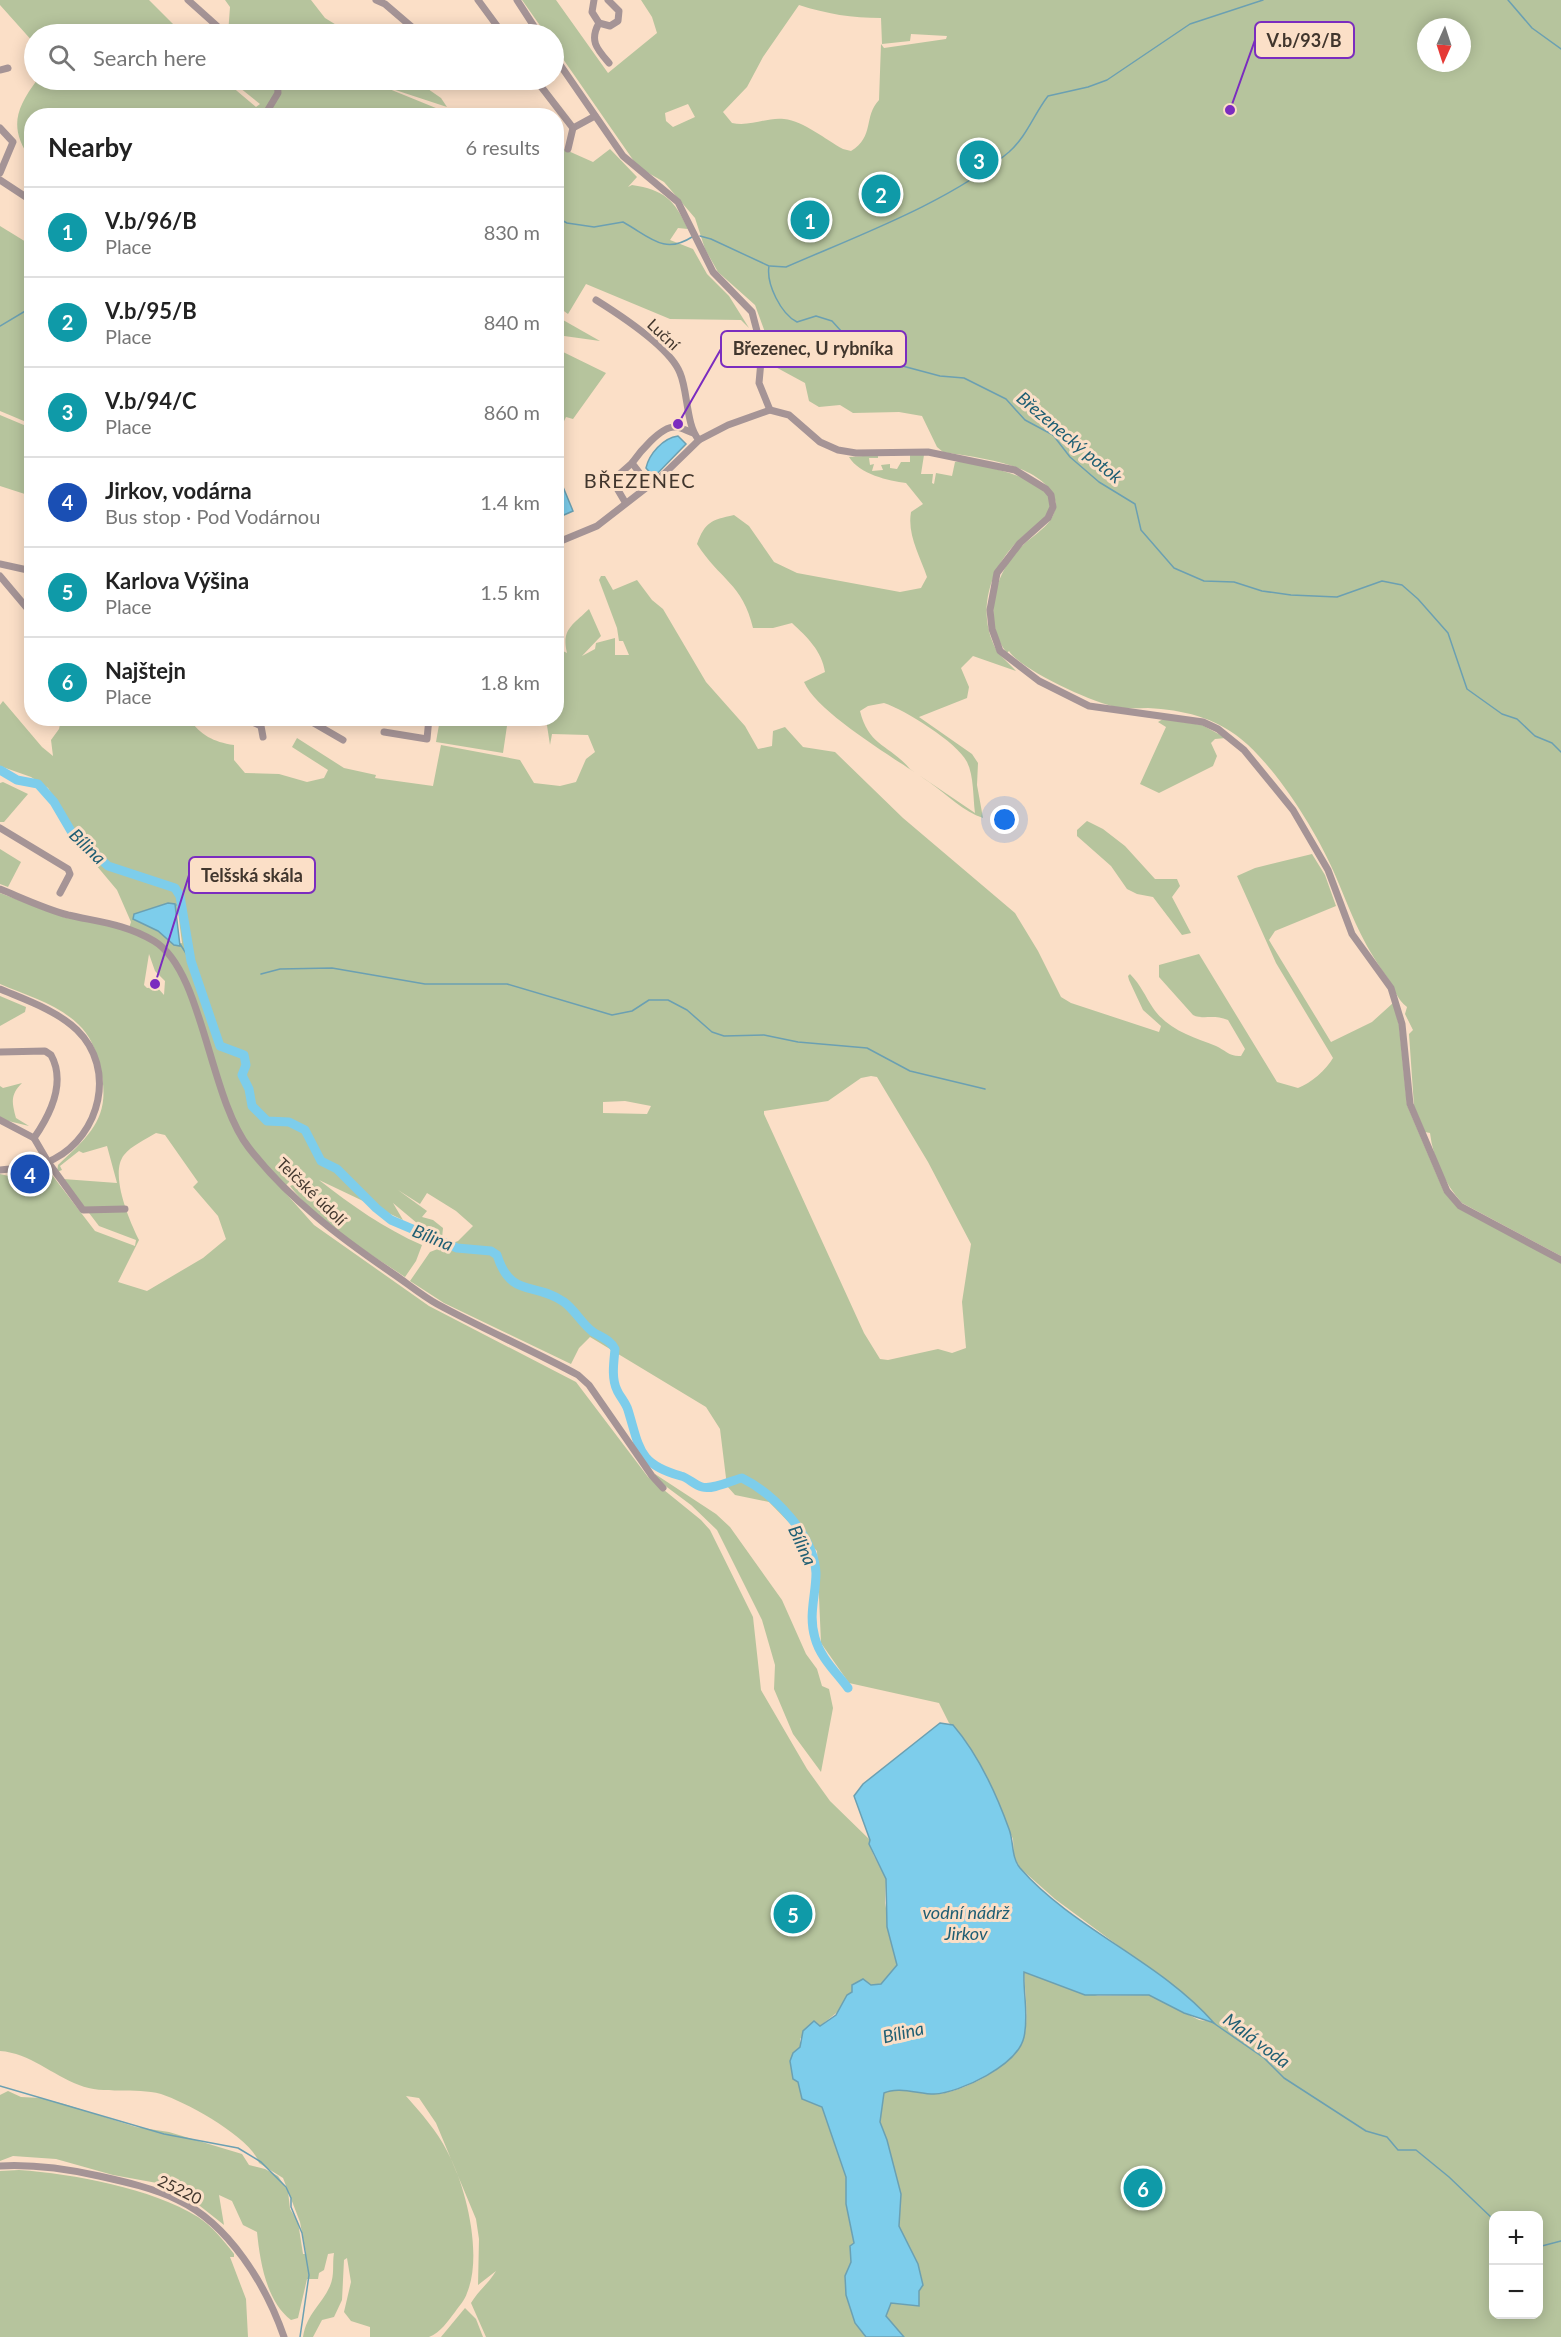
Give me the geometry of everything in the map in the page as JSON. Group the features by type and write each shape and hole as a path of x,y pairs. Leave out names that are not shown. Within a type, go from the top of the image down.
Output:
{"street":[{"path":"188,0 215,24"},
{"path":"376,0 385,4 408,24"},
{"path":"477,0 495,24"},
{"path":"517,0 533,24"},
{"path":"594,0 592,12 599,23 610,26 618,21 619,11 608,0"},
{"path":"599,23 593,34 594,44 609,63"},
{"path":"564,71 623,156 678,202 713,272 752,312 762,350 759,383 770,410"},
{"path":"269,108 278,90"},
{"path":"544,90 558,108"},
{"path":"564,116 573,128"},
{"path":"568,149 573,128 595,116"},
{"path":"0,128 13,142 0,173"},
{"path":"0,180 24,196"},
{"name":"Luční","path":"596,300 639,329 676,365 685,388 696,436"},
{"path":"564,540 597,526 648,484 664,474 696,436 770,410 789,415 820,442 838,450 856,453 928,452 1015,470 1046,489 1053,503 1048,518 1020,543 1003,563 994,584 990,610 992,629 1000,651 1039,681 1089,706 1203,722 1218,729 1244,750 1282,794 1314,843 1329,870 1352,934 1391,988 1402,1024 1410,1104 1447,1191 1460,1206 1561,1260"},
{"path":"625,502 615,485 615,478 645,447 667,429 677,427 696,436"},
{"path":"632,463 648,484"},
{"path":"0,564 24,569"},
{"path":"0,576 24,604"},
{"path":"261,726 263,738"},
{"path":"319,726 344,740"},
{"path":"384,732 427,739 428,726"},
{"path":"0,828 69,869 70,874 60,893"},
{"name":"Telčské údolí","path":"0,889 61,913 125,927 157,943 170,954 180,968 189,992 222,1095 248,1146 276,1177 324,1225 427,1298 578,1375 589,1385 652,1476 663,1488"},
{"path":"0,988 60,1017 78,1031 91,1048 99,1074 100,1096 94,1116 72,1148 48,1162 0,1170"},
{"path":"0,1052 45,1051 53,1058 54,1103 34,1138"},
{"path":"0,1120 34,1138 48,1162 83,1210 125,1209"},
{"name":"25220","path":"0,2166 65,2169 105,2177 156,2191 197,2211 221,2232 260,2284 273,2307 284,2337"}],"green space":[{"path":"0,0 149,0 173,24 24,24 24,32 0,5"},
{"path":"225,0 311,0 325,18 335,24 229,24 230,7"},
{"path":"522,0 556,0 608,73 657,33 652,17 641,0 1561,0 1561,1256 1462,1203 1450,1188 1437,1162 1430,1133 1425,1132 1414,1106 1409,1034 1413,1030 1405,1014 1407,1007 1398,997 1364,940 1308,822 1282,784 1255,751 1231,731 1198,716 1148,708 1116,707 1075,693 1042,676 1016,659 1009,651 1007,653 999,640 995,626 993,611 995,596 1005,568 1013,556 1052,517 1056,503 1050,490 1039,479 1025,471 991,460 943,452 937,447 922,416 899,412 853,413 840,405 819,407 809,401 805,383 770,364 766,335 755,305 718,272 705,249 695,218 664,182 638,167 564,60 564,24 539,24","holes":["799,5 820,11 881,18 882,44 910,41 911,34 947,36 946,39 884,48 881,44 879,100 871,113 863,139 851,151 843,149 792,120 778,119 739,124 732,123 723,112 747,87 763,57","688,104 695,117 673,127 666,121 665,113"]},
{"path":"236,90 256,107 260,104 242,90 392,90 436,108 24,108 24,149 17,129 18,119 30,91"},
{"path":"395,90 429,90 441,98 447,107"},
{"path":"564,149 593,162 610,149 637,177 628,187 632,185 652,190 673,203 688,229 678,228 670,240 693,249 707,274 729,296 749,328 741,320 670,319 586,284 568,314 564,311"},
{"path":"0,226 24,241 24,421 0,411"},
{"path":"564,321 600,341 564,336"},
{"path":"564,352 606,373 573,419 566,417 564,421"},
{"path":"0,415 24,425 24,494 0,486"},
{"path":"878,455 878,458 869,458 870,465 874,464 872,471 883,470 881,465 890,464 890,468 897,469 901,462 910,462 910,455 924,455 921,474 933,474 932,483 934,484 936,473 952,476 955,462 960,461 1020,477 1047,494 1050,504 1045,517 1007,553 993,579 989,593 987,622 991,637 997,651 1016,671 973,656 961,668 969,687 967,698 919,717 972,754 978,763 977,785 983,818 962,807 860,736 825,708 812,695 804,682 825,672 821,657 813,645 792,623 773,628 753,628 749,613 737,591 697,544 706,526 734,515 749,526 774,562 797,573 900,592 921,588 927,577 912,537 910,521 911,512 923,504 906,483 867,472 849,457","holes":["884,703 917,719 942,736 961,754 971,774 975,813 910,769 874,739 860,711 868,706"]},
{"path":"601,576 605,576 613,590 637,580 652,600 663,609 706,682 745,726 758,749 772,746 773,731 785,727 803,747 835,752 903,818 1015,913 1038,951 1061,997 1071,1003 1159,1032 1161,1026 1143,1010 1129,980 1130,974 1159,1016 1166,1022 1190,1036 1241,1056 1245,1049 1228,1020 1193,1015 1159,977 1159,965 1199,954 1277,1082 1298,1088 1318,1076 1333,1058 1276,963 1237,876 1255,868 1312,854 1325,875 1336,906 1275,931 1269,940 1331,1042 1372,1022 1393,1003 1399,1025 1407,1105 1444,1192 1458,1208 1561,1263 1561,2337 904,2337 886,2316 891,2303 919,2306 919,2291 923,2284 918,2264 899,2226 901,2194 880,2122 884,2093 896,2090 945,2093 986,2076 1011,2058 1024,2037 1026,2013 1024,1972 1098,1996 1149,1995 1199,2020 1213,2022 1189,1998 1055,1899 1020,1868 1014,1857 1013,1839 973,1753 958,1731 949,1723 939,1703 849,1683 821,1643 817,1551 769,1502 735,1495 727,1486 720,1429 706,1407 590,1337 579,1348 571,1364 444,1303 410,1281 430,1252 458,1241 473,1226 456,1211 427,1193 420,1204 398,1190 427,1211 422,1217 433,1220 443,1228 442,1238 424,1229 393,1203 403,1220 319,1180 369,1216 422,1245 416,1261 405,1277 329,1224 290,1186 311,1178 291,1180 282,1189 314,1225 429,1306 576,1382 648,1477 710,1530 753,1617 761,1690 807,1769 830,1801 870,1840 869,1844 886,1879 885,1903 897,1965 881,1984 847,1995 840,2010 820,2026 814,2021 800,2039 800,2047 793,2053 802,2099 822,2107 846,2177 846,2204 854,2244 851,2262 845,2276 846,2295 855,2323 866,2337 486,2337 471,2303 496,2271 478,2285 479,2239 476,2219 456,2171 470,2221 473,2241 472,2277 463,2301 446,2323 429,2337 370,2337 370,2327 351,2321 344,2312 351,2282 347,2258 344,2260 342,2300 334,2317 322,2320 313,2337 303,2337 311,2316 330,2286 334,2253 328,2254 324,2270 319,2273 318,2279 307,2279 298,2318 291,2320 282,2312 270,2291 262,2268 257,2232 243,2225 232,2201 219,2195 224,2225 200,2206 157,2183 113,2175 56,2159 13,2156 0,2161 0,2095 8,2091 21,2097 40,2098 64,2104 136,2127 169,2132 242,2154 249,2165 265,2169 278,2176 288,2191 290,2209 298,2222 303,2254 306,2254 300,2222 283,2178 259,2163 254,2153 244,2143 217,2122 161,2094 89,2088 69,2081 31,2060 0,2051 0,1174 13,1177 14,1181 49,1171 95,1231 135,1246 136,1240 99,1226 63,1179 117,1183 107,1146 83,1153 79,1151 60,1166 62,1170 57,1172 58,1165 90,1132 97,1121 103,1096 103,1081 94,1047 78,1024 51,1005 0,984 0,893 66,918 98,922 128,931 131,922 117,890 96,865 48,788 31,777 0,766 0,705 3,701 42,747 53,756 51,740 60,726 195,726 208,737 234,745 234,760 245,773 279,774 307,782 324,778 328,770 292,747 297,738 344,768 376,775 375,778 433,786 441,745 520,760 534,783 560,786 576,782 586,759 595,752 588,735 552,734 550,745 547,726 564,726 564,652 567,653 567,633 589,609 601,636 582,656 595,649 596,643 615,638 615,655 629,655 623,641 619,641 617,628 599,580","holes":["178,912 182,943 174,945 158,931 133,919","149,954 155,971 165,981 164,995 157,987 147,988 144,985","877,1077 928,1162 971,1244 962,1302 966,1348 952,1353 938,1349 888,1360 880,1359 864,1333 764,1114 764,1111 828,1101 861,1078","625,1101 651,1106 647,1114 603,1113 603,1102","156,1133 165,1135 198,1182 193,1187 218,1216 226,1239 203,1258 147,1291 118,1282 139,1240 122,1198 120,1163 124,1155 135,1146","406,2096 419,2098 436,2123 452,2162 434,2129 423,2116"]},
{"path":"1163,719 1202,725 1226,738 1215,739 1211,743 1217,756 1213,766 1159,793 1140,784 1166,727 1158,722"},
{"path":"439,726 507,726 503,753 436,742"},
{"path":"3,782 28,794 4,822 0,822 0,783"},
{"path":"1087,821 1103,829 1125,846 1155,879 1177,879 1180,886 1172,897 1191,933 1182,935 1153,897 1137,894 1127,889 1111,866 1077,836 1077,830"},
{"path":"0,849 21,862 8,887 0,884"},
{"path":"0,996 26,1007 25,1012 0,1026"},
{"path":"22,1083 14,1095 14,1107 16,1118 29,1126 0,1119 0,1086 3,1088"},
{"path":"655,1474 716,1514 730,1527 782,1600 806,1654 817,1669 822,1686 829,1689 833,1708 821,1772 793,1734 774,1689 775,1665 762,1620 717,1530 691,1505 652,1476"},
{"path":"19,2170 64,2175 135,2190 198,2217 218,2234 234,2254 234,2257 230,2257 246,2299 248,2337 0,2337 0,2171"},
{"path":"465,2308 476,2319 483,2337 441,2337"}],"water":[{"path":"678,436 686,444 654,477 646,468 650,457 662,443"},
{"path":"564,489 573,511 564,515"},
{"path":"168,903 175,904 180,946 174,945 158,931 133,919 134,914"},
{"name":"vodní nádrž Jirkov","path":"940,1723 953,1725 978,1761 1004,1815 1011,1834 1015,1859 1020,1868 1041,1890 1065,1909 1168,1981 1214,2023 1184,2013 1149,1995 1085,1995 1024,1972 1026,2013 1024,2037 1011,2058 986,2076 958,2089 934,2094 896,2090 884,2093 880,2122 901,2194 899,2226 918,2264 923,2285 919,2291 919,2306 891,2303 886,2316 904,2337 866,2337 855,2323 846,2295 845,2276 851,2262 850,2246 854,2243 846,2204 846,2177 822,2107 802,2099 798,2082 793,2079 790,2061 793,2053 800,2047 803,2031 814,2021 820,2026 836,2015 847,1995 852,1992 852,1985 863,1979 871,1985 881,1984 897,1965 887,1927 886,1879 869,1844 870,1840 854,1796 863,1784"}],"waterway":[{"path":"770,266 786,267 902,217 959,187 1015,146 1048,96 1107,80 1190,24 1263,0"},
{"path":"1508,0 1532,28 1561,49"},
{"name":"Březenecký potok","path":"564,221 594,227 623,222 649,238 665,244 682,242 692,237"},
{"name":"Březenecký potok","path":"700,236 769,266 772,290 780,306 791,318 797,322 816,316 832,321 871,364 895,364 940,376 964,378 1006,399 1025,420 1053,435 1070,457 1099,482 1135,504 1141,530 1174,568 1204,581 1234,582 1262,591 1291,595 1337,597 1382,581 1402,585 1418,599 1448,633 1467,689 1502,714 1517,719 1535,736 1552,743 1561,752"},
{"name":"Březenecký potok","path":"0,326 24,312"},
{"name":"Bílina","path":"0,770 17,780 38,784 54,802 71,831 108,866 175,888 180,896 191,961 220,1046 244,1055 246,1065 242,1075 249,1089 252,1106 267,1121 289,1122 305,1130 321,1161 337,1169 391,1220 457,1248 491,1251 497,1255 503,1269 516,1284 543,1292 564,1302 589,1329 611,1343 615,1349 613,1370 615,1385 627,1407 639,1445 648,1460 656,1466 706,1488 742,1478 767,1494 779,1505 800,1530 814,1559 816,1573 812,1621 817,1645 824,1658 848,1688"},
{"name":"Bílina","path":"177,905 181,901"},
{"path":"180,944 191,961"},
{"path":"261,974 280,969 332,968 425,984 507,984 612,1015 632,1011 649,1000 668,1000 687,1010 712,1032 724,1036 764,1035 798,1042 867,1048 910,1071 985,1089"},
{"name":"Malá voda","path":"1212,2022 1264,2058 1284,2078 1366,2131 1387,2137 1398,2150 1416,2150 1449,2177 1489,2215"},
{"path":"0,2086 164,2134 238,2148 261,2162 286,2187 291,2198 291,2207 302,2233 309,2275 300,2337"},
{"name":"Malá voda","path":"1543,2246 1561,2241"}],"place":[{"name":"V.b/93/B","path":"1230,110"},
{"name":"V.b/94/C","path":"979,160"},
{"name":"V.b/95/B","path":"881,194"},
{"name":"V.b/96/B","path":"810,220"},
{"name":"Březenec, U rybníka","path":"678,424"},
{"name":"Telšská skála","path":"155,984"},
{"name":"Jirkov, vodárna","path":"30,1174"},
{"name":"Karlova Výšina","path":"793,1914"},
{"name":"Najštejn","path":"1143,2188"}],"district":[{"name":"BŘEZENEC","path":"640,480"}]}
